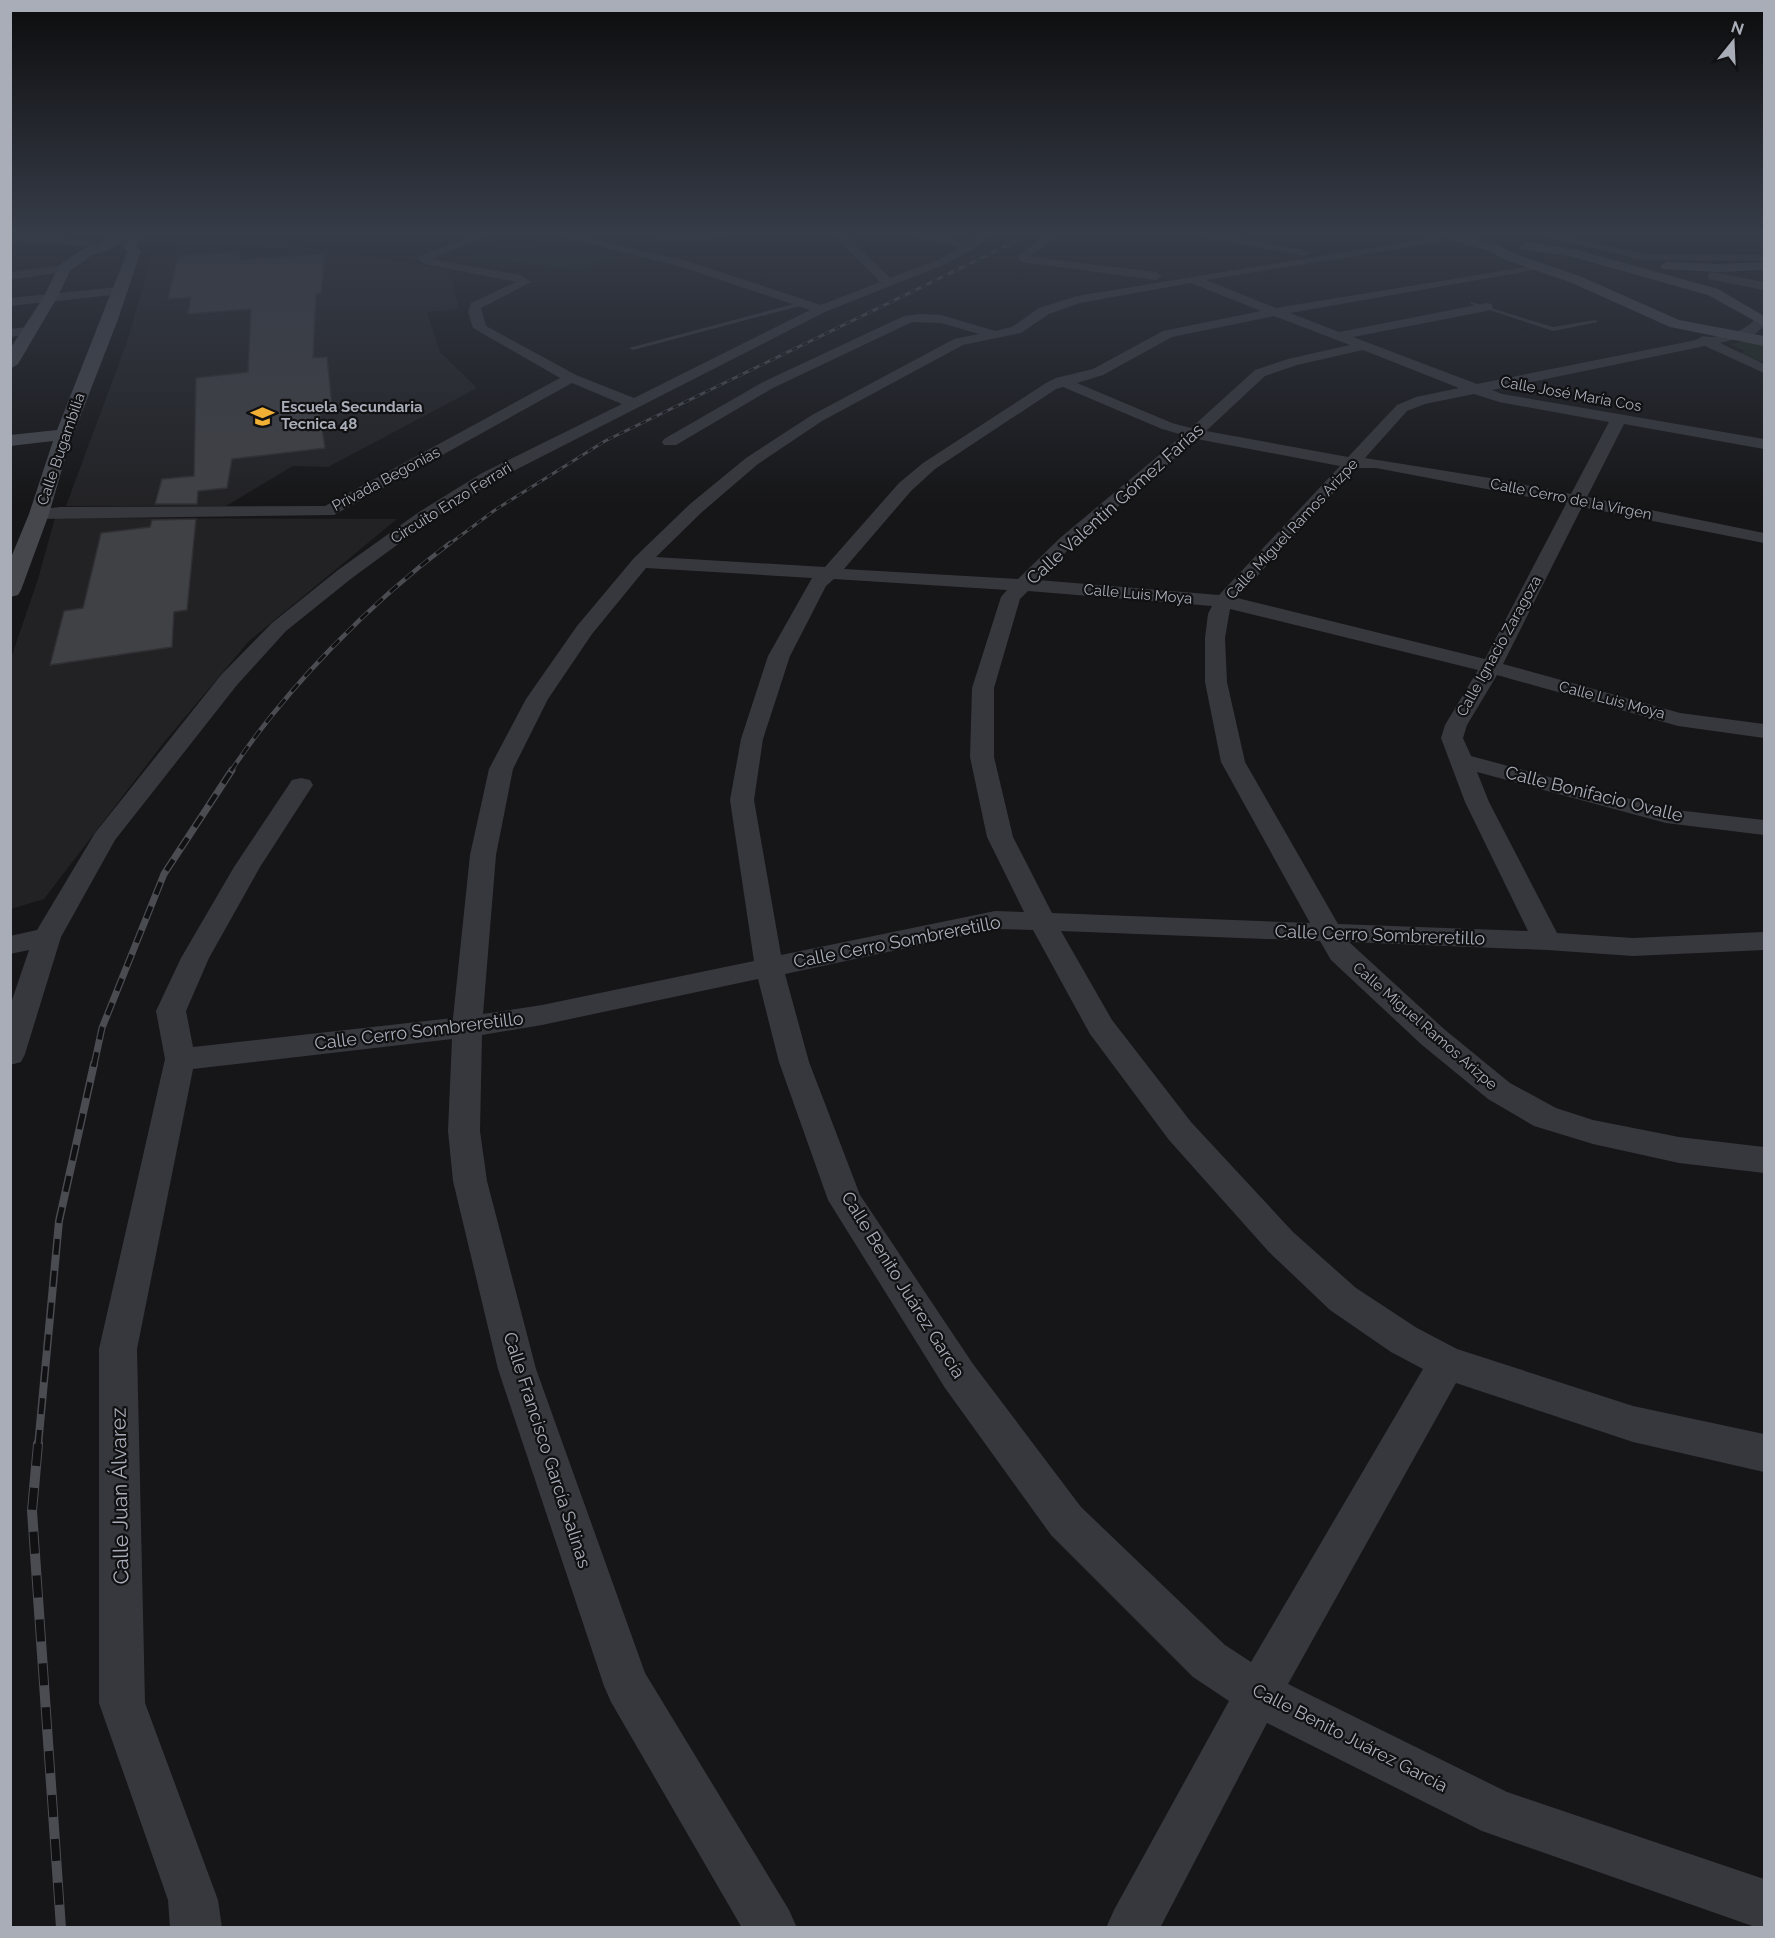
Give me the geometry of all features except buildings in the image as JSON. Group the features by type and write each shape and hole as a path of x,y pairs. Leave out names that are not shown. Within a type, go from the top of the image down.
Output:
{"street":[{"path":"11,363 32,324"},
{"name":"Calle Bugambilia","path":"10,590 39,514 62,441 108,324"},
{"path":"479,324 480,328 571,378 634,403"},
{"name":"Circuito Enzo Ferrari","path":"47,938 104,838 229,680 279,627 345,574 425,516 488,477 634,403 779,324"},
{"path":"670,442 768,385 897,324"},
{"path":"960,324 992,335"},
{"name":"Calle Francisco García Salinas","path":"771,1928 627,1686 517,1369 470,1181 464,1131 467,1027 483,855 501,769 537,699 584,630 641,562 696,508 769,449 817,418 959,342 1016,330 1024,324"},
{"name":"Calle Benito Juárez García","path":"1214,324 1168,334 1098,372 1051,386 929,466 905,487 830,573 818,583 778,656 752,739 742,800 770,967 794,1062 845,1200 959,1376 1066,1521 1209,1661 1258,1693 1308,1720 1499,1814 1764,1904"},
{"name":"Calle José María Cos","path":"1310,324 1472,390 1499,398 1764,444"},
{"path":"1338,336 1397,324"},
{"path":"1676,324 1764,369"},
{"path":"1677,324 1735,336"},
{"name":"Calle Miguel Ramos Arizpe","path":"1764,326 1735,336 1421,400 1402,408 1363,460 1224,601 1218,614 1215,638 1216,682 1233,762 1341,952 1433,1037 1499,1091 1545,1117 1593,1132 1678,1150 1764,1160"},
{"path":"10,333 28,331"},
{"name":"Calle Valentín Gómez Farías","path":"1364,346 1293,362 1260,373 1066,542 1011,597 983,688 982,757 1000,837 1043,923 1101,1028 1180,1131 1281,1242 1343,1299 1404,1340 1447,1363 1633,1424 1764,1453"},
{"name":"Privada Begonias","path":"39,514 328,511 571,378"},
{"path":"1073,378 1167,426 1199,428"},
{"path":"1073,378 1199,428"},
{"name":"Calle Ignacio Zaragoza","path":"1547,941 1477,802 1452,738 1456,725 1491,667 1618,420"},
{"name":"Calle Cerro de la Virgen","path":"1199,428 1764,538"},
{"path":"10,441 62,441"},
{"path":"10,454 62,441"},
{"name":"Calle Luis Moya","path":"641,562 1023,585 1224,601 1491,667 1678,719 1764,731"},
{"name":"Calle Bonifacio Ovalle","path":"1460,760 1666,816 1764,827"},
{"path":"180,1059 171,1011 206,938 247,867 301,785"},
{"name":"Calle Cerro Sombreretillo","path":"180,1059 467,1027 542,1015 995,920 1547,941 1633,947 1764,941"},
{"path":"10,945 47,938 10,1054"},
{"name":"Calle Juan Álvarez","path":"180,1059 118,1349 122,1703 193,1900 196,1928"},
{"path":"1132,1928 1258,1693 1447,1363"}],"lane":[{"path":"633,348 734,324"},
{"path":"1539,324 1553,329 1580,324"}],"shaded area":[{"name":"Escuela Secundaria Tecnica 48","path":"132,324 431,324 440,352 477,388 328,467 293,466 226,506 66,506"},
{"path":"1747,341 1764,345 1764,363 1741,353 1745,351 1730,344"},
{"path":"55,518 397,519 249,641 165,741 44,899 11,909 11,658 38,579"}],"railway":[{"path":"448,545 495,510 605,441 845,324"},
{"path":"231,771 277,709 331,648 390,592 450,543"},
{"path":"94,1065 102,1028 164,874 232,770"},
{"path":"38,1446 59,1221 94,1064"},
{"path":"38,1444 32,1511 61,1928"}],"place":[{"name":"Escuela Secundaria Tecnica 48","path":"263,416"}]}
